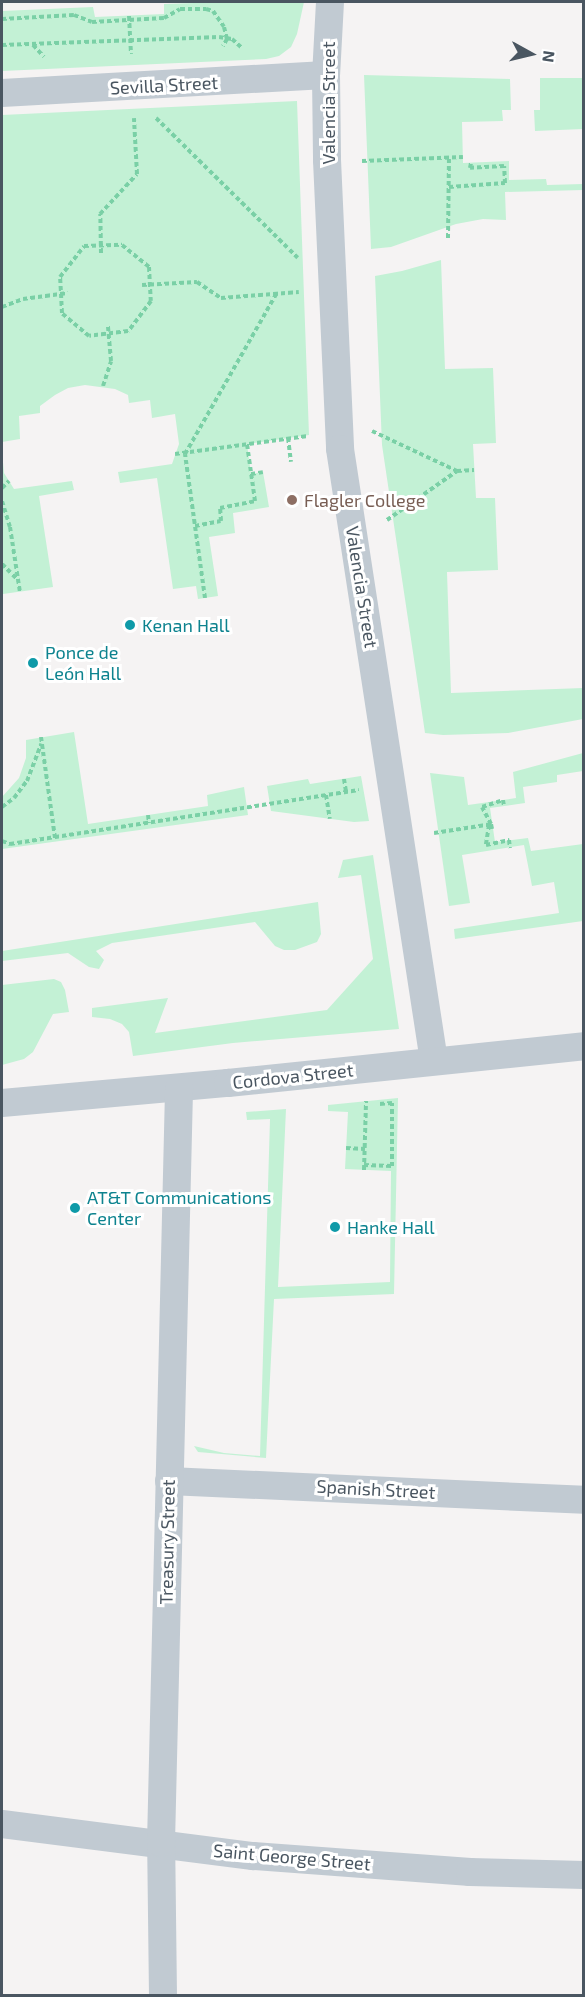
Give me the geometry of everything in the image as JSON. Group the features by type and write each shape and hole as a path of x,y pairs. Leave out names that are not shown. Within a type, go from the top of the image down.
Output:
{"street":[{"name":"Valencia Street","path":"330,2 326,75 339,433 434,1061"},
{"name":"Sevilla Street","path":"2,93 133,95 326,75"},
{"name":"Cordova Street","path":"2,1103 179,1088 584,1046"},
{"name":"Treasury Street","path":"163,1995 161,1843 179,1088"},
{"name":"Spanish Street","path":"169,1481 584,1500"},
{"name":"Saint George Street","path":"2,1824 253,1856 436,1869 584,1875"}],"path":[{"path":"2,19 74,15 92,22 129,18 164,18 180,9 206,9 220,19 227,39"},
{"path":"101,253 100,214 137,174 129,18"},
{"path":"2,45 232,39 244,51"},
{"path":"133,95 303,263"},
{"path":"448,238 449,157"},
{"path":"362,161 463,157"},
{"path":"448,187 505,183 504,166 470,168 471,163"},
{"path":"101,245 122,245 149,267 151,301 128,332 89,336 62,313 60,278 84,246 101,245"},
{"path":"142,285 197,282 221,298 304,291"},
{"path":"2,307 23,299 68,293"},
{"path":"205,598 185,454 277,293"},
{"path":"103,386 111,362 108,326"},
{"path":"175,454 288,438 376,431 457,471 474,470"},
{"path":"288,438 291,462"},
{"path":"195,526 221,521 220,508 255,501 247,444"},
{"path":"387,520 457,471"},
{"path":"251,474 263,472"},
{"path":"2,488 9,481"},
{"path":"2,501 9,527 20,592"},
{"path":"2,564 18,580"},
{"path":"2,807 14,798 27,781 41,740 55,838"},
{"path":"344,779 345,792"},
{"path":"2,841 10,844 55,838 368,788"},
{"path":"326,795 330,819"},
{"path":"504,806 503,800 482,807 490,827 486,845 509,840 510,848"},
{"path":"148,815 149,823"},
{"path":"434,833 490,827"},
{"path":"392,1103 392,1166 364,1168 365,1149 366,1106 392,1103"},
{"path":"346,1148 365,1149"}],"green space":[{"path":"304,2 297,34 291,47 279,56 266,59 2,71 2,11 93,7 95,17 164,14 164,4"},
{"path":"364,75 510,79 511,110 502,110 503,121 462,122 463,163 509,161 509,180 546,179 547,185 583,184 583,190 505,192 506,220 483,219 456,224 391,247 371,249"},
{"path":"540,78 583,78 583,129 535,131 534,110 540,110"},
{"path":"297,101 309,435 247,444 251,474 263,472 269,507 233,513 235,533 209,537 218,596 198,599 196,586 173,589 157,478 120,483 118,472 172,464 179,444 175,414 152,418 150,400 129,403 128,395 115,389 85,385 68,388 55,395 40,406 40,413 19,416 20,439 2,442 2,115"},
{"path":"441,260 445,369 493,368 496,443 473,444 476,498 495,498 498,570 447,572 451,693 583,688 583,719 508,733 443,735 425,733 382,445 375,276"},
{"path":"2,451 4,473 14,489 72,481 74,490 39,496 53,587 3,594"},
{"path":"74,732 88,824 208,806 207,795 244,787 248,815 2,849 2,797 19,778 26,758 26,740"},
{"path":"583,753 583,771 557,775 557,782 523,787 525,803 490,808 495,842 528,838 531,851 583,844 583,921 455,939 454,929 559,913 554,882 532,886 524,845 462,855 470,903 449,906 430,773 464,777 468,805 516,798 513,772"},
{"path":"361,776 369,821 354,822 271,811 267,786 308,779 310,784"},
{"path":"373,855 399,1029 233,1043 133,1056 129,1032 122,1024 110,1019 92,1017 92,1008 168,998 155,1033 327,1010 373,959 361,875 338,878 343,860"},
{"path":"318,902 321,934 317,942 295,950 284,950 275,946 255,922 112,943 96,951 104,960 99,969 89,967 68,953 2,961 2,951"},
{"path":"54,979 61,982 65,990 69,1012 53,1014 33,1052 24,1059 2,1065 2,985"},
{"path":"398,1098 394,1294 274,1299 266,1458 198,1452 194,1446 224,1453 260,1456 270,1119 247,1120 246,1112 286,1109 278,1287 390,1282 391,1171 345,1169 348,1112 328,1111 328,1105"}],"place":[{"name":"Flagler College","path":"292,500"},
{"name":"Kenan Hall","path":"130,625"},
{"name":"Ponce de León Hall","path":"33,663"},
{"name":"AT&T Communications Center","path":"75,1208"},
{"name":"Hanke Hall","path":"335,1227"}]}
